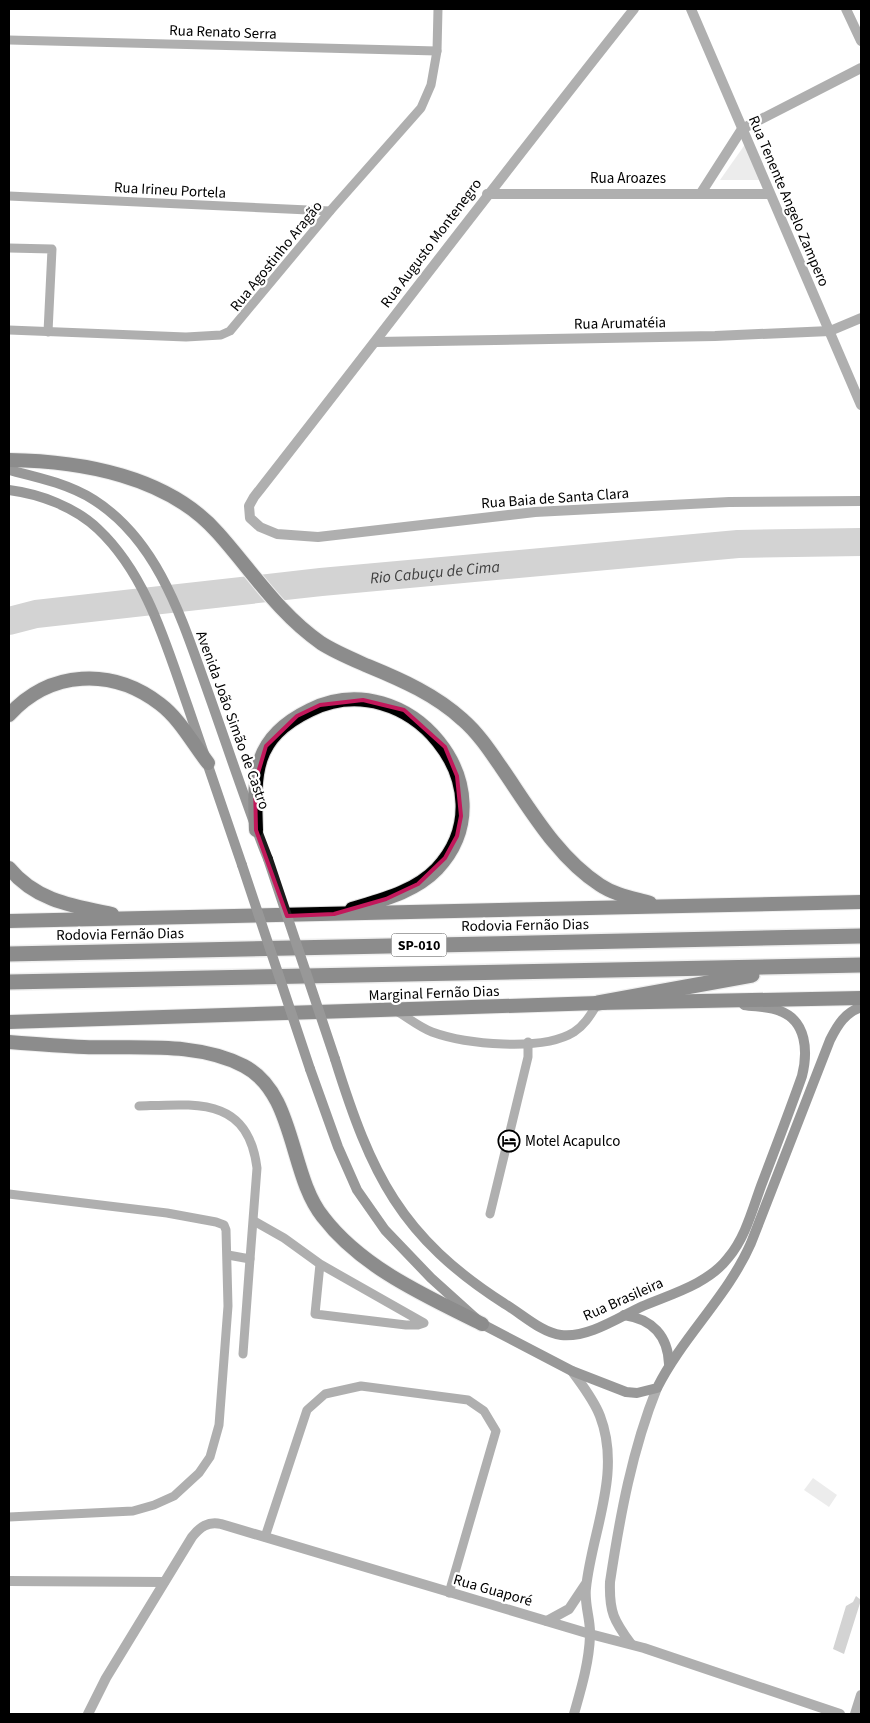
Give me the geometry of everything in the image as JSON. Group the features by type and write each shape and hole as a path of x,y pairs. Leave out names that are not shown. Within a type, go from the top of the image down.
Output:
{"highway":[{"path":"9,460 88,468 155,488 188,506 219,534 295,624 322,644 427,693 465,720 487,747 542,825 581,870 601,886 619,894 665,907"},
{"path":"9,715 20,703 38,690 64,681 88,678 113,682 140,691 161,704 175,718 208,763"},
{"path":"256,830 255,783 258,764 266,746 279,731 297,716 320,705 348,699 363,700 384,703 404,710 429,729 445,748 457,776 461,792 461,816 457,836 436,870 418,884 386,899 334,914"},
{"path":"9,868 29,888 60,903 140,919"},
{"name":"SP-010","path":"9,921 861,902"},
{"name":"Rodovia Fernão Dias","path":"9,954 861,936"},
{"name":"SP-010","path":"9,982 861,965"},
{"path":"598,1003 800,966"},
{"name":"Marginal Fernão Dias","path":"9,1022 598,1003 861,998"},
{"path":"9,1042 183,1050 216,1055 246,1067 263,1081 276,1099 311,1199 322,1216 341,1238 368,1259 420,1293 482,1324"}],"main road":[{"name":"Avenida João Simão de Castro","path":"9,470 74,490 94,500 134,534 161,575 186,633 268,860 335,1058"},
{"path":"9,490 66,507 97,527 116,547 137,581 162,633 338,1147 358,1190 386,1230 431,1278 482,1324 572,1371 626,1392 637,1393 657,1388 669,1364 738,1270 751,1243 838,1022 850,1011 861,1006"},
{"name":"Rua Brasileira","path":"335,1058 356,1124 375,1169 402,1214 437,1254 488,1293 549,1332 574,1335 700,1281 713,1273 729,1258 741,1238 802,1076 806,1061 805,1042 798,1025 792,1018 773,1009 723,1002"},
{"path":"623,1315 635,1317 657,1329 668,1351 669,1364"}],"street":[{"name":"Rua Augusto Montenegro","path":"254,497 376,342 487,194 634,9"},
{"name":"Rua Tenente Angelo Zampero","path":"691,9 861,405"},
{"path":"846,9 861,42"},
{"path":"701,192 742,129 861,68"},
{"name":"Rua Aroazes","path":"487,194 701,192 769,194"},
{"name":"Rua Arumatéia","path":"376,342 705,336 830,331 861,318"},
{"name":"Rua Baia de Santa Clara","path":"254,497 248,512 250,518 260,527 287,536 313,537 385,531 535,512 729,502 861,501"},
{"path":"572,1371 588,1393 600,1416 607,1440 608,1482 586,1582 585,1608 590,1634 582,1684 574,1714"},
{"path":"631,1644 613,1620 609,1601 610,1582 631,1468 643,1422 657,1388"},
{"name":"Rua Guaporé","path":"88,1714 106,1678 197,1530 206,1524 221,1524 448,1593 631,1644 840,1714"},
{"path":"9,1581 164,1582"},
{"path":"547,1621 569,1608 586,1582"},
{"path":"855,1714 861,1695"}],"lane":[{"name":"Rua Agostinho Aragão","path":"9,330 186,337 221,335 230,331 330,211 421,108 431,85 437,51 438,9"},
{"name":"Rua Renato Serra","path":"9,40 437,51"},
{"name":"Rua Irineu Portela","path":"9,196 330,211"},
{"path":"9,248 52,249 48,332"},
{"path":"395,1010 430,1032 463,1041 499,1044 552,1040 573,1033 585,1023 598,1003"},
{"path":"490,1214 528,1057 528,1042"},
{"path":"140,1106 221,1110 236,1117 247,1131 256,1154 257,1168 243,1354"},
{"path":"9,1194 166,1213 216,1222 224,1225 226,1230 228,1255 228,1306 220,1425 210,1457 199,1473 174,1496 154,1506 133,1511 9,1518"},
{"path":"254,1220 284,1238 320,1264 424,1323 418,1325 398,1324 315,1314 320,1264"},
{"path":"228,1255 250,1259"},
{"path":"265,1537 307,1410 325,1394 361,1386 468,1400 484,1411 496,1431 448,1593"}],"highlighted area":[{"path":"363,700 404,710 445,747 457,776 461,816 457,836 445,858 418,884 386,899 334,914 287,916 256,830 255,783 266,746 297,716 320,705"}],"shaded area":[{"path":"746,143 764,180 720,180"},
{"path":"813,1478 837,1495 829,1507 804,1490"},
{"path":"856,1596 861,1600 844,1654 833,1649 846,1606 853,1602"}],"waterway":[{"name":"Rio Cabuçu de Cima","path":"9,621 36,614 321,582 738,544 861,542"}],"place":[{"name":"Motel Acapulco","path":"509,1141"}]}
